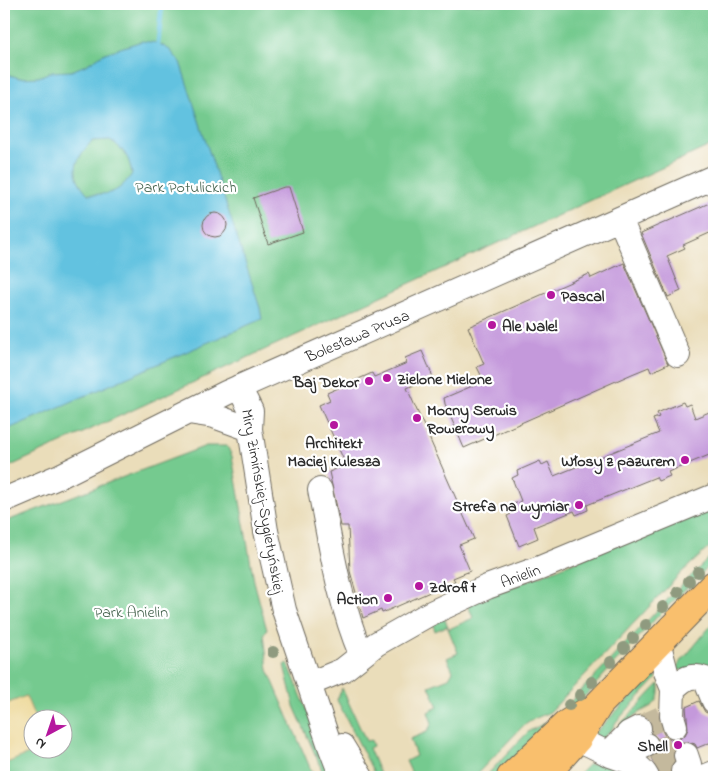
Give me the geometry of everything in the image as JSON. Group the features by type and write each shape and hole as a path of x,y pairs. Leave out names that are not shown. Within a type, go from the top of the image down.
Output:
{"main road":[{"path":"543,777 577,739 599,704 714,585"},
{"path":"511,777 567,724 599,704"}],"street":[{"name":"Bolesława Prusa","path":"4,500 60,476 238,387 714,177"},
{"path":"620,219 678,354"},
{"name":"Miry Zimińskiej-Sygietyńskiej","path":"238,387 251,411 250,429 266,531 284,610 342,777"},
{"path":"188,412 214,416 250,429"},
{"path":"320,490 342,600 361,654"},
{"name":"Anielin","path":"312,693 361,654 403,627 487,587 540,568 714,496"},
{"path":"658,641 666,672 673,689 669,721"},
{"path":"673,689 683,680 692,676 699,676 706,679 714,701"},
{"name":"Miry Zimińskiej-Sygietyńskiej","path":"312,693 361,777"},
{"path":"577,739 637,755"},
{"path":"689,770 714,773"}],"green space":[{"name":"Park Potulickich","path":"4,4 714,4 714,144 4,469"},
{"name":"Park Anielin","path":"206,446 227,446 232,456 254,581 267,630 264,633 268,670 314,777 4,777 4,522"},
{"path":"714,505 714,543 682,572 550,712 523,726 474,777 410,777 412,774 406,761 416,756 410,739 427,732 432,723 428,712 438,707 429,686 449,678 453,671 447,658 458,653 447,626 435,631 433,625 444,617 449,629 473,618 468,605"},
{"path":"714,553 714,561 656,618 583,698 494,777 485,777 529,731 555,718"},
{"path":"714,622 714,687 691,670 674,670"},
{"path":"288,663 334,777 325,777 294,706 284,665"},
{"path":"654,676 657,678 602,739 593,735 650,677"},
{"path":"659,684 656,702 634,716 612,740 620,725"},
{"path":"342,688 366,741 371,740 373,746 369,748 383,777 376,777 337,700"},
{"path":"598,759 618,771 615,775 618,777 576,777 588,765 594,764"}],"sand":[{"path":"26,696 31,708 22,708 22,757 4,764 4,705"}],"water":[{"path":"142,41 158,43 170,50 180,62 262,319 4,431 4,73 19,78 39,77 50,72 71,71 86,65 105,53","holes":["110,140 126,154 132,174 113,192 88,194 82,187 76,173 76,167 81,155 92,141"]}],"building":[{"path":"289,187 303,232 268,244 253,198"},
{"path":"714,201 714,231 683,245 685,248 667,256 681,291 668,297 641,233"},
{"path":"215,213 223,217 227,225 223,233 215,237 207,233 203,225 207,217"},
{"path":"624,263 668,364 651,372 649,367 632,374 464,448 444,398 484,381 477,367 484,364 468,327 589,274 591,278"},
{"path":"422,351 433,377 407,388 474,539 459,545 470,571 453,578 455,581 382,613 381,610 363,618 350,571 348,526 341,526 329,472 346,465 319,405 330,400 327,393 372,373 374,377 407,363 405,358"},
{"path":"683,402 685,406 690,404 695,418 714,410 714,453 668,472 670,476 658,481 656,477 587,505 588,510 576,515 574,511 534,527 538,538 519,546 507,516 511,514 507,507 521,501 512,478 518,475 517,471 540,461 542,465 548,462 554,476 659,433 653,419 659,417 657,413"},
{"path":"699,701 705,712 714,716 714,741 697,748 695,744 688,742 682,742 676,746 672,753 673,761 669,769 671,777 661,777 651,758 658,752 659,740 651,733 651,722 648,719 658,714 665,736 671,739 679,739 685,735 688,729 686,707"}],"waterway":[{"path":"158,43 162,4"}],"tunnel":[{"path":"639,728 661,718"},
{"path":"650,755 681,741"},
{"path":"657,772 679,763"}],"place":[{"name":"Pascal","path":"551,295"},
{"name":"Ale Nale!","path":"492,325"},
{"name":"Zielone Mielone","path":"387,378"},
{"name":"Baj Dekor","path":"369,381"},
{"name":"Mocny Serwis Rowerowy","path":"417,418"},
{"name":"Architekt Maciej Kulesza","path":"334,425"},
{"name":"Włosy z pazurem","path":"685,460"},
{"name":"Strefa na wymiar","path":"579,505"},
{"name":"Zdrofit","path":"419,586"},
{"name":"Action","path":"388,598"},
{"name":"Shell","path":"678,745"}]}
